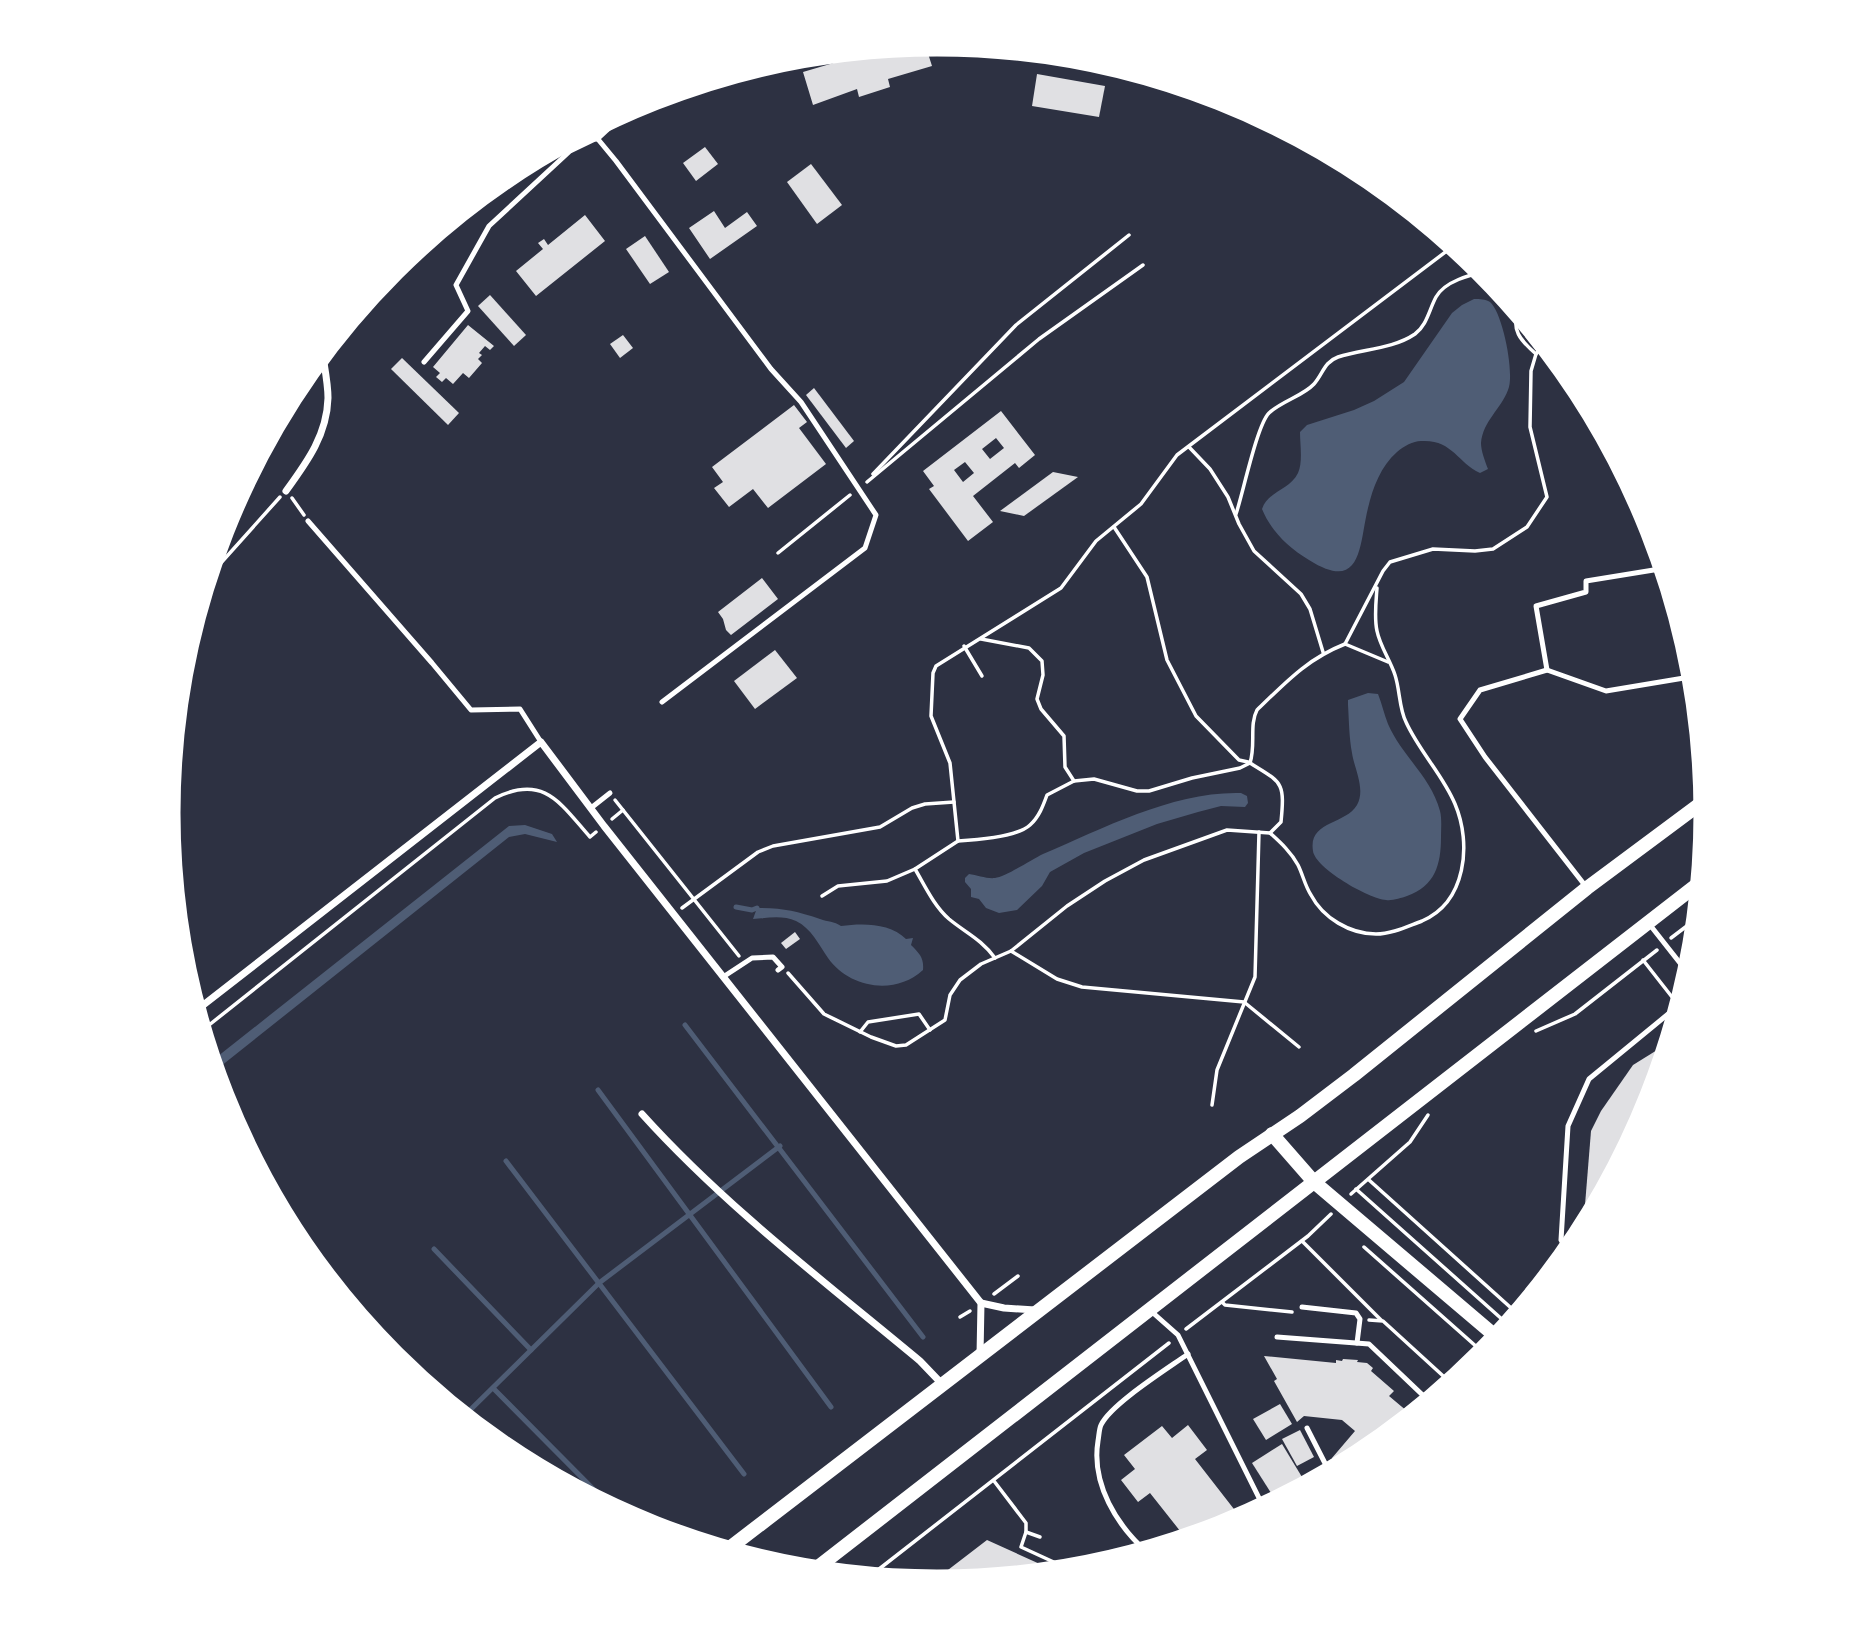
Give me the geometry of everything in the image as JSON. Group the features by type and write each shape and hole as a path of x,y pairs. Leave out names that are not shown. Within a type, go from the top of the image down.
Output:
{"main road":[{"path":"732,1546 1039,1310 1272,1134 1300,1116 1587,888 1698,806"},
{"path":"820,1565 1694,887"},
{"path":"1272,1134 1314,1182 1492,1333"}],"street":[{"path":"588,137 597,138 609,127"},
{"path":"286,491 311,456 323,430 328,398 324,363"},
{"path":"200,1007 541,742 981,1303 1004,1308 1039,1310"},
{"path":"642,1114 667,1142 732,1204 920,1361 942,1384"},
{"path":"980,1355 981,1303"}],"lane":[{"path":"424,362 468,311 456,285 489,226 570,151 597,138 771,369 801,402 876,515 865,548 662,702"},
{"path":"308,521 471,710 520,709 541,742"},
{"path":"1547,670 1536,606 1586,592 1586,581 1657,569"},
{"path":"1587,888 1485,757 1460,719 1480,690 1547,670 1606,691 1685,678"},
{"path":"591,808 610,793"},
{"path":"1648,923 1682,965"},
{"path":"723,977 752,957 773,957 780,968"},
{"path":"1563,1244 1561,1240 1568,1126 1589,1079 1672,1011"},
{"path":"1302,1307 1356,1313 1360,1319 1357,1343"},
{"path":"1149,1310 1178,1335 1261,1502"},
{"path":"1277,1337 1369,1343 1425,1396"},
{"path":"1143,1546 1112,1511 1100,1481 1096,1452 1101,1425 1119,1405 1188,1354"},
{"path":"1307,1428 1327,1467"}],"path":[{"path":"859,488 1016,325 1129,235"},
{"path":"958,841 950,763 932,716 933,673 936,666 964,646 1061,588 1096,541 1142,504 1177,455 1448,250"},
{"path":"778,553 1038,339 1143,265"},
{"path":"1236,514 1249,462 1267,414 1313,385 1325,365 1335,358 1402,341 1418,332 1428,317 1435,298 1444,287 1475,275"},
{"path":"1514,319 1519,336 1536,354"},
{"path":"1250,763 1254,740 1253,717 1257,710 1307,663 1345,643 1390,562 1433,549 1493,549 1527,527 1539,511 1546,497 1530,427 1531,370 1539,349"},
{"path":"1189,447 1210,469 1228,496 1246,539 1254,551 1306,601 1319,635 1322,653"},
{"path":"216,568 286,491 308,521"},
{"path":"1114,527 1147,577 1167,660 1196,716 1239,760 1273,775 1281,785 1281,822 1270,833"},
{"path":"780,968 824,1014 896,1046 906,1045 944,1020 950,995 960,980 981,964 1011,951 1067,906 1144,860 1227,830 1270,833 1286,848 1298,865 1311,896 1325,913 1341,925 1359,932 1377,934 1403,929 1428,918 1444,906 1456,888 1463,868 1463,843 1457,807 1442,778 1405,721 1395,675 1376,630 1377,585"},
{"path":"979,638 1029,648 1042,661 1043,675 1037,699 1041,709 1063,736 1065,767 1074,781"},
{"path":"1345,643 1389,663"},
{"path":"964,646 982,676"},
{"path":"822,896 838,886 887,881 915,869 958,841 974,841 1028,827 1039,815 1047,796 1074,781 1094,779 1137,791 1149,791 1240,768 1250,763"},
{"path":"206,1027 495,797 521,788 546,792 555,797 590,837 596,832"},
{"path":"610,793 745,963"},
{"path":"694,899 758,852 773,846 880,827 912,808 925,804 954,802"},
{"path":"612,819 623,810"},
{"path":"1212,1105 1217,1070 1255,977 1259,832"},
{"path":"915,869 949,919 984,943 995,957"},
{"path":"1536,1030 1575,1014 1689,924"},
{"path":"1011,951 1057,979 1082,987 1244,1002 1299,1047"},
{"path":"1643,960 1675,996"},
{"path":"860,1032 868,1022 919,1014 930,1030"},
{"path":"876,1572 1301,1241 1410,1142 1427,1115 1438,1107"},
{"path":"1369,1180 1513,1310"},
{"path":"1356,1189 1504,1321"},
{"path":"1325,1220 1332,1222"},
{"path":"1301,1241 1382,1321 1446,1378"},
{"path":"1358,1241 1478,1348"},
{"path":"1222,1302 1225,1305 1296,1312"},
{"path":"1360,1319 1382,1321"},
{"path":"994,1481 1026,1523 1021,1547 1059,1564"},
{"path":"1026,1532 1040,1537"}],"water":[{"path":"1474,299 1488,301 1495,308 1509,358 1508,390 1482,435 1482,449 1488,469 1480,473 1447,447 1431,441 1409,444 1391,458 1378,477 1370,500 1360,549 1349,568 1340,571 1327,569 1294,550 1270,524 1262,509 1269,498 1294,479 1300,469 1300,432 1307,425 1374,401 1404,382 1452,313"},
{"path":"1368,693 1378,694 1394,736 1430,788 1441,817 1440,857 1430,880 1416,892 1391,900 1368,894 1332,874 1316,858 1313,851 1316,834 1357,805 1360,785 1350,741 1348,700"},
{"path":"1241,793 1247,796 1248,803 1245,807 1221,806 1198,812 1157,824 1084,853 1050,872 1042,886 1017,910 999,913 986,908 979,899 971,897 971,889 965,882 969,874 999,877 1043,854 1140,813 1190,798"},
{"path":"525,825 552,834 557,842 525,834 509,837 219,1067 216,1058 509,826"},
{"path":"757,908 796,912 841,926 884,927 906,939 913,938 911,945 921,956 923,970 912,978 886,986 860,982 837,968 801,924 786,918 753,919"}],"building":[{"path":"928,52 932,66 888,79 890,87 859,97 857,89 813,105 803,72 847,59"},
{"path":"1037,74 1105,86 1099,117 1032,106"},
{"path":"705,147 718,164 696,181 683,163"},
{"path":"811,164 842,205 817,224 787,182"},
{"path":"714,211 725,228 747,212 757,226 710,259 689,228"},
{"path":"585,215 605,241 536,296 516,271 543,249 538,243 544,239 548,245"},
{"path":"645,236 669,272 650,284 626,249"},
{"path":"490,295 526,335 514,346 478,306"},
{"path":"468,325 494,346 490,350 485,346 479,353 482,355 478,359 482,363 469,378 463,373 453,384 446,378 442,382 436,377 440,373 433,367"},
{"path":"623,335 633,348 620,358 610,344"},
{"path":"402,358 459,413 448,425 391,369"},
{"path":"814,388 854,441 846,448 806,395"},
{"path":"794,405 807,422 799,428 826,464 768,508 753,489 729,507 714,488 723,482 712,467"},
{"path":"1001,411 1035,455 1019,468 1015,463 973,496 993,522 968,541 929,489 934,486 923,471","holes":["996,438 1004,448 990,459 982,449","965,462 974,473 963,482 954,470"]},
{"path":"1053,472 1078,477 1024,516 1000,511"},
{"path":"762,578 778,599 731,635 718,612"},
{"path":"775,650 797,678 755,709 734,681"},
{"path":"795,932 800,939 786,949 781,943"},
{"path":"1660,1048 1640,1105 1586,1210 1591,1131 1601,1111 1633,1065"},
{"path":"1264,1356 1336,1363 1336,1360 1343,1359 1358,1360 1357,1362 1367,1363 1373,1368 1371,1371 1394,1391 1389,1396 1407,1411 1334,1462 1332,1458 1355,1431 1342,1420 1304,1416 1297,1422 1274,1381 1277,1379"},
{"path":"1280,1404 1292,1424 1266,1440 1253,1419"},
{"path":"1188,1425 1207,1450 1195,1459 1237,1513 1182,1534 1150,1493 1138,1502 1121,1480 1135,1469 1124,1455 1162,1426 1172,1438"},
{"path":"1300,1430 1314,1457 1297,1466 1282,1439"},
{"path":"1282,1444 1304,1480 1273,1496 1252,1463"},
{"path":"987,1540 1045,1566 986,1573 944,1573"}],"waterway":[{"path":"736,907 752,910 757,908"},
{"path":"685,1025 923,1337"},
{"path":"598,1090 831,1407"},
{"path":"468,1413 599,1283 780,1146"},
{"path":"506,1161 744,1474"},
{"path":"434,1249 531,1350"},
{"path":"493,1388 600,1496"}]}
